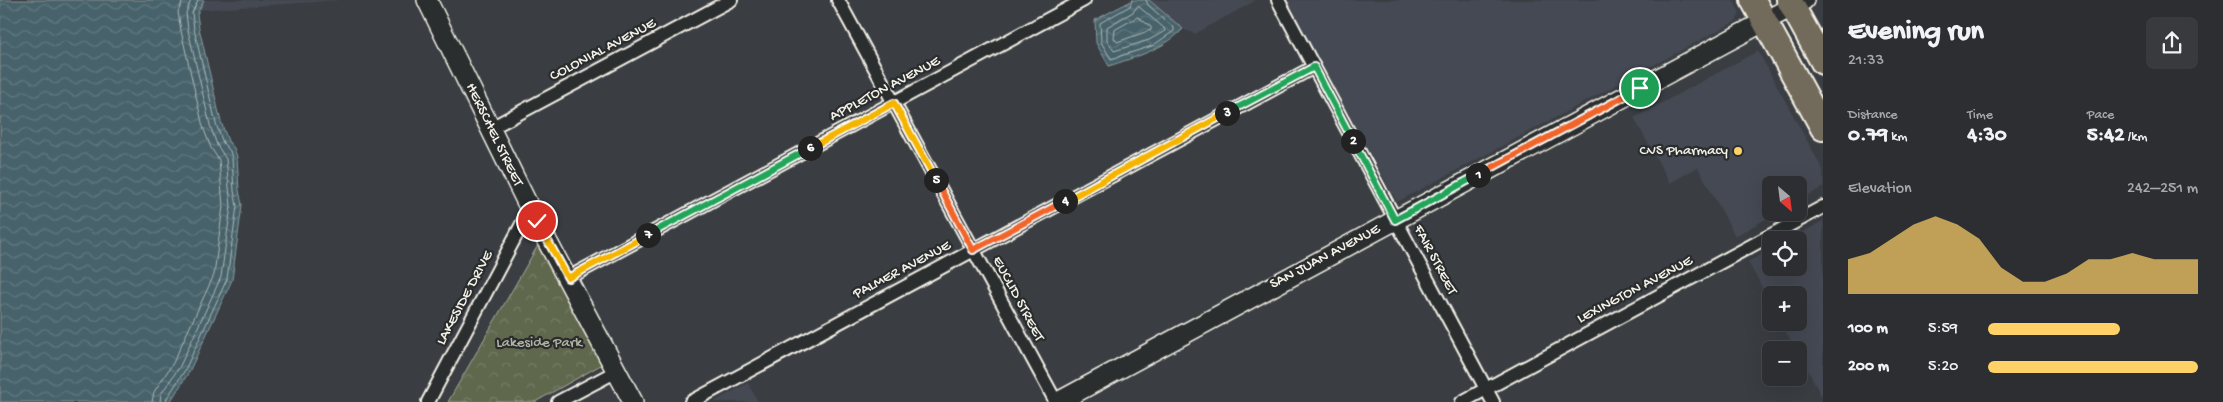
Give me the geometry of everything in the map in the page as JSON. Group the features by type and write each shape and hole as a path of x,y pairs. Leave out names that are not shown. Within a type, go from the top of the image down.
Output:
{"highway":[{"path":"1753,0 1823,128"},
{"path":"1795,2 1823,62"}],"main road":[{"name":"HERSCHEL STREET","path":"427,0 530,209 633,402"},
{"name":"SAN JUAN AVENUE","path":"1057,402 1765,21 1795,2"}],"street":[{"name":"COLONIAL AVENUE","path":"491,128 731,0"},
{"name":"EUCLID STREET","path":"838,0 1057,402"},
{"name":"APPLETON AVENUE","path":"568,278 1084,0"},
{"name":"FAIR STREET","path":"1278,0 1493,402"},
{"name":"PALMER AVENUE","path":"691,402 1314,67"},
{"name":"LEXINGTON AVENUE","path":"1462,402 1823,207"},
{"name":"LAKESIDE DRIVE","path":"428,402 530,209"},
{"path":"558,402 617,371"}],"shaded area":[{"path":"204,0 342,0 199,10"},
{"path":"1149,0 1256,0 1195,34 1183,29"},
{"path":"1282,0 1733,0 1740,13 1736,21 1397,202 1286,1"},
{"path":"1758,51 1823,170 1823,187 1808,196 1808,176 1762,176 1762,221 1735,236 1698,167 1670,183 1634,118"},
{"path":"1823,221 1823,394 1821,395 1807,369 1807,341 1791,341 1785,331 1807,331 1807,286 1762,286 1762,288 1748,262 1762,254 1762,276 1807,276 1807,231 1805,231"},
{"path":"748,383 758,402 714,402"}],"green space":[{"name":"Lakeside Park","path":"541,240 606,362 535,402 448,402"}],"water":[{"path":"0,0 204,0 197,14 199,28 221,122 228,141 234,148 237,157 242,205 232,280 189,372 170,402 0,402"},
{"path":"1133,0 1149,0 1183,29 1158,48 1109,66 1096,43 1095,20"}],"place":[{"name":"CVS Pharmacy","path":"1738,151"}],"route":[{"path":"537,221 568,278 894,103 973,250 1314,67 1395,220 1640,88"}]}
